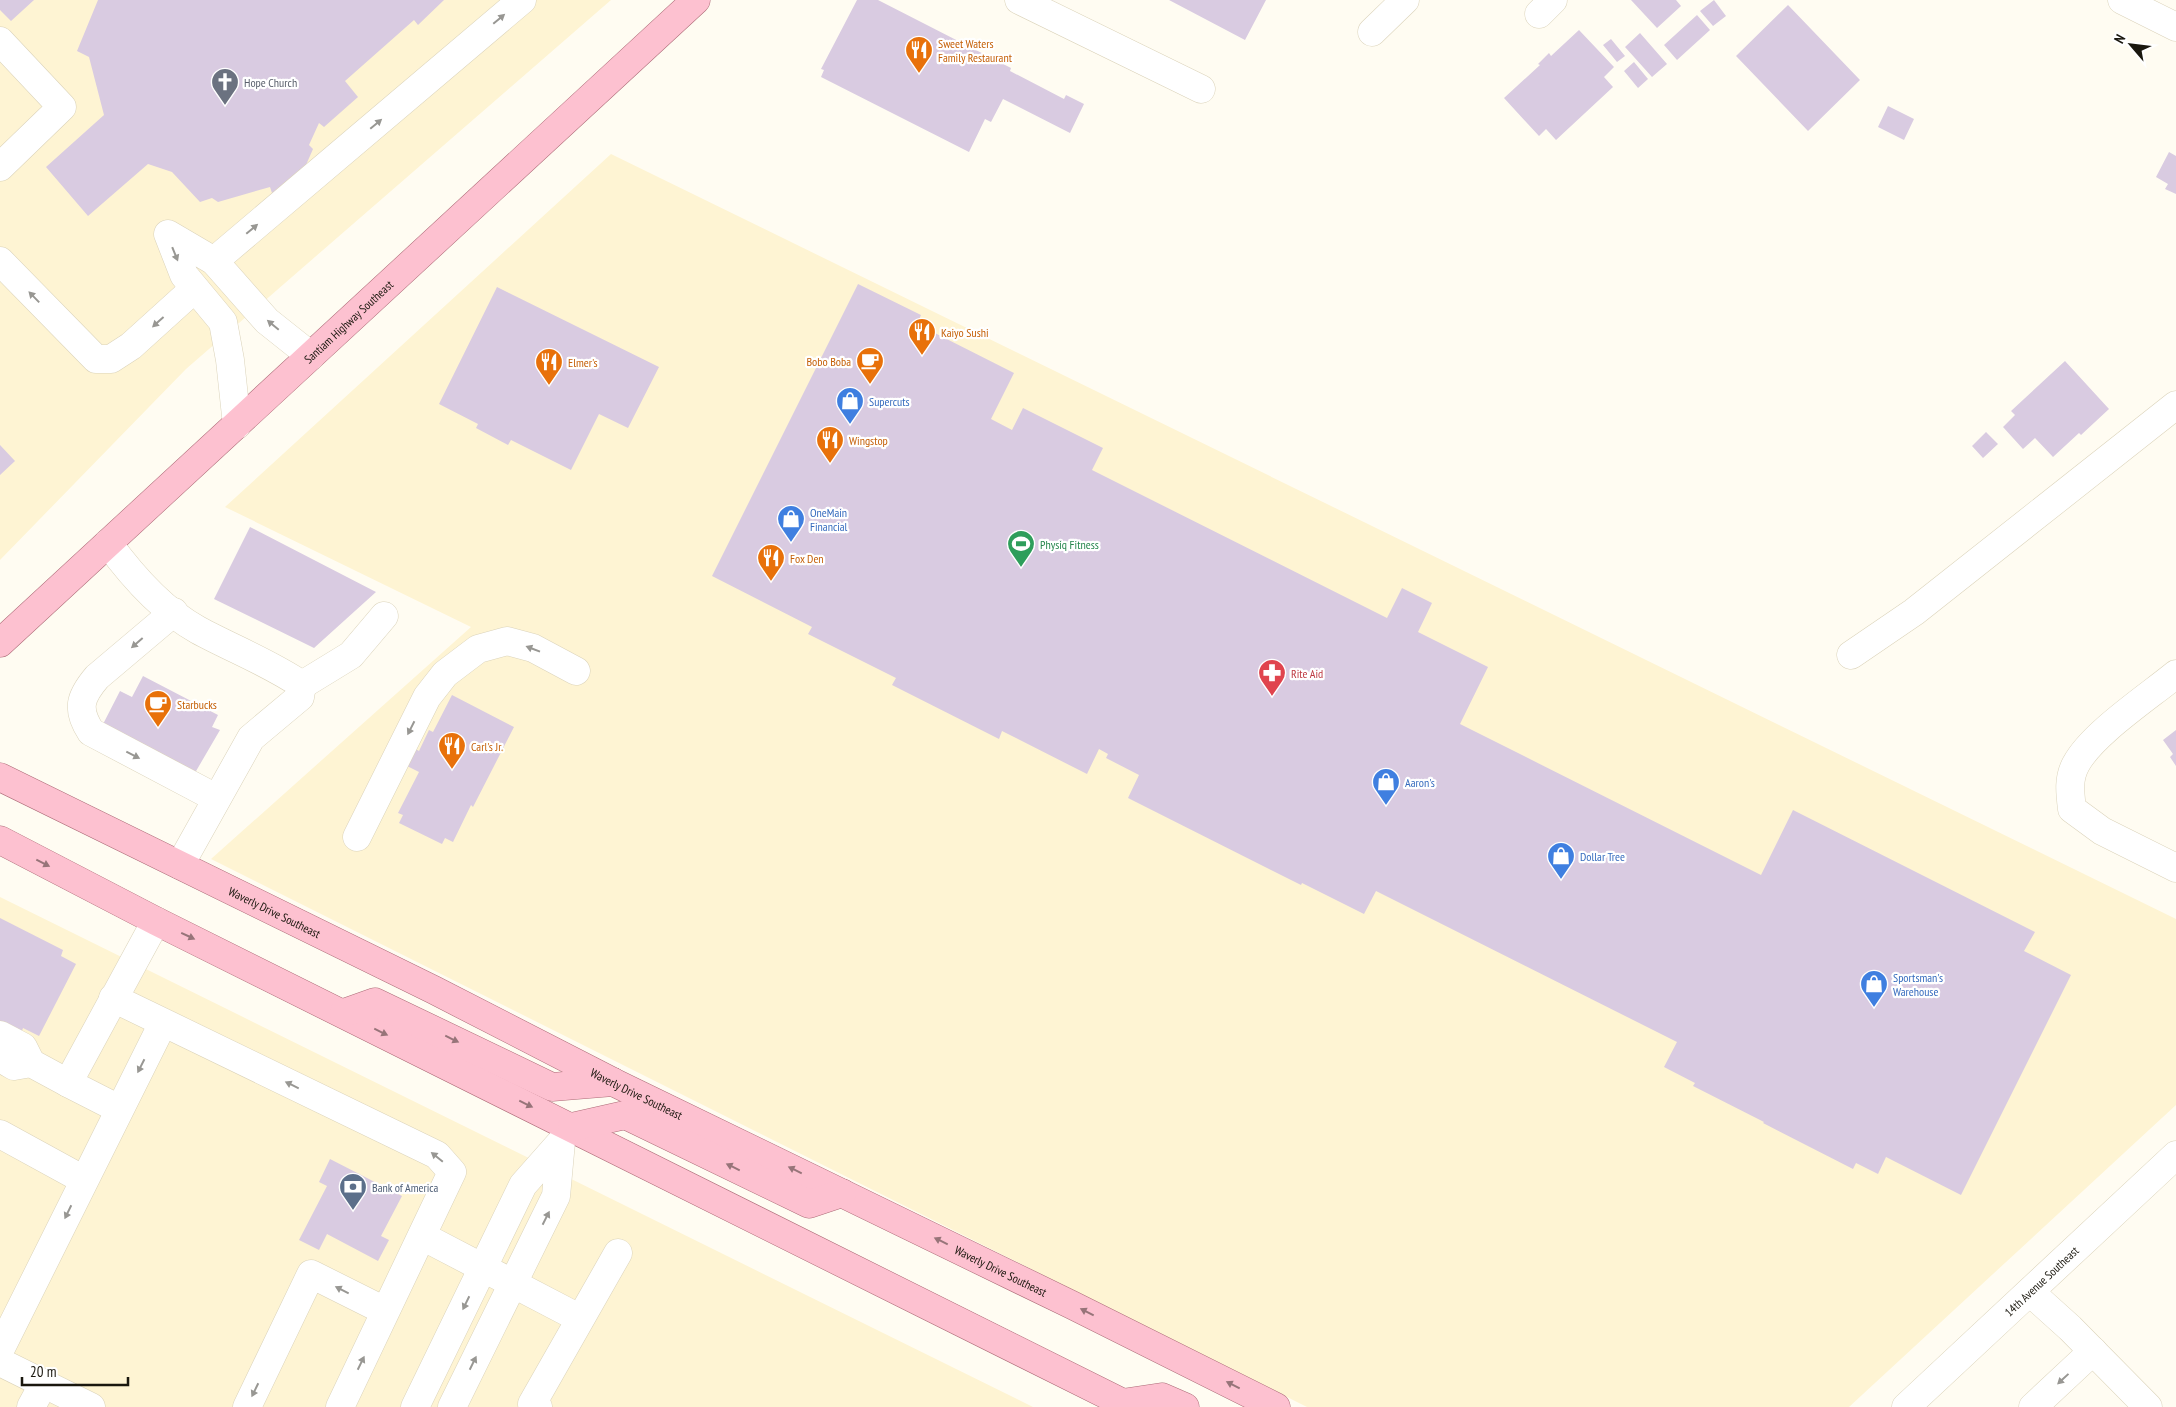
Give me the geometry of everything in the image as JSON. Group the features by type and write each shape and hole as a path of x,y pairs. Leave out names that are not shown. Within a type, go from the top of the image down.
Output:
{"main road":[{"name":"Santiam Highway Southeast","path":"0,643 696,0"},
{"name":"Waverly Drive Southeast","path":"0,777 434,990 613,1082 1276,1407"},
{"path":"0,840 156,921 344,1013 566,1134 1124,1406 1162,1397 1184,1407"},
{"path":"344,1013 375,1002 552,1087 613,1082"},
{"path":"566,1134 625,1115 809,1204 842,1193"}],"street":[{"path":"214,261 522,0"},
{"path":"1020,0 1201,89"},
{"path":"1372,32 1405,0"},
{"path":"2122,0 2176,27"},
{"path":"0,41 62,107 0,167"},
{"path":"236,425 230,360 222,322 184,275 168,234 214,261 267,321 311,356"},
{"path":"0,261 96,358 111,358 131,346 194,289"},
{"path":"1851,655 1914,612 2176,405"},
{"path":"108,543 129,572 174,612 197,629 280,670 302,685"},
{"path":"174,612 92,683 81,704 83,719 91,732 216,798"},
{"path":"180,865 251,738 300,697 302,685 351,654 384,616"},
{"path":"357,837 427,697 445,674 478,649 507,642 533,648 576,671"},
{"path":"2176,674 2092,742 2075,764 2069,788 2072,809 2102,831 2176,868"},
{"path":"68,1082 156,921"},
{"path":"113,998 436,1155 452,1172 340,1407"},
{"path":"0,1350 163,1023"},
{"path":"0,1035 23,1047 31,1063 119,1109"},
{"path":"0,1058 14,1066 31,1063"},
{"path":"415,1407 523,1185 566,1134"},
{"path":"452,1407 556,1196 566,1134"},
{"path":"1,1136 84,1180"},
{"name":"14th Avenue Southeast","path":"1906,1407 2176,1156"},
{"path":"422,1236 579,1318"},
{"path":"534,1406 579,1318 618,1253"},
{"path":"247,1407 311,1274 385,1311"},
{"path":"2030,1292 2093,1351 2148,1407"},
{"path":"2033,1407 2093,1351"},
{"path":"0,1362 38,1395 91,1407"}],"shaded area":[{"path":"0,0 611,0 186,369 0,560"},
{"path":"611,154 2176,919 2176,1105 1849,1407 1307,1407 211,859 471,627 225,507"},
{"path":"0,897 1033,1407 0,1407"}],"building":[{"path":"0,0 34,0 11,21 0,10"},
{"name":"Hope Church","path":"98,0 444,0 418,25 414,20 345,81 358,97 324,127 319,123 309,145 313,149 299,181 272,193 270,187 218,202 212,198 200,202 172,172 148,164 88,216 46,167 104,115 89,57 77,51"},
{"name":"Sweet Waters Family Restaurant","path":"857,0 878,0 1011,68 1010,71 1064,99 1066,95 1084,104 1070,133 1003,99 991,122 985,119 969,152 821,77 824,70 821,69"},
{"path":"1169,0 1266,0 1245,40"},
{"path":"1631,0 1676,0 1681,6 1657,28"},
{"path":"1714,0 1726,16 1713,26 1700,11"},
{"path":"1788,5 1860,80 1808,131 1736,56"},
{"path":"1697,15 1710,30 1677,60 1664,45"},
{"path":"1579,30 1614,67 1604,77 1613,87 1556,140 1546,129 1539,136 1504,98 1540,65 1538,64 1549,53 1551,56"},
{"path":"1640,33 1667,64 1652,77 1625,47"},
{"path":"1611,39 1625,56 1617,62 1603,45"},
{"path":"1634,62 1648,79 1638,88 1624,71"},
{"path":"1888,106 1914,119 1904,140 1878,127"},
{"path":"2169,152 2176,156 2176,194 2165,189 2168,184 2156,177"},
{"path":"858,284 921,315 917,324 1014,373 991,419 1012,430 1023,408 1103,448 1092,470 1387,618 1402,588 1432,603 1418,632 1488,667 1460,724 1761,875 1793,810 2035,932 2024,951 2071,975 1961,1195 1886,1157 1878,1174 1856,1163 1853,1169 1693,1086 1695,1083 1664,1067 1677,1042 1376,891 1364,914 1302,883 1301,885 1128,798 1139,775 1106,758 1108,754 1099,749 1087,774 1002,731 999,739 892,685 896,678 808,634 812,627 712,576"},
{"name":"Elmer's","path":"497,287 659,367 628,428 599,414 571,470 511,440 508,445 476,428 478,424 439,404"},
{"path":"2065,361 2109,409 2081,435 2079,433 2053,457 2035,438 2023,449 2003,427 2015,415 2011,411"},
{"path":"1986,432 1998,444 1983,458 1972,446"},
{"path":"0,445 15,461 0,475"},
{"path":"250,527 376,592 314,648 214,599"},
{"name":"Starbucks","path":"143,676 218,715 212,727 220,730 192,778 100,730 120,691 132,697"},
{"path":"452,695 514,727 453,842 445,838 442,844 399,823 403,815 398,813 419,772 405,765 414,748 419,751 429,730 433,732"},
{"path":"2176,730 2176,766 2170,757 2173,754 2163,740"},
{"path":"0,918 63,950 61,956 76,964 39,1036 23,1028 20,1036 0,1025"},
{"path":"330,1159 402,1196 381,1236 389,1240 378,1261 327,1234 319,1250 299,1240 327,1186 319,1182"}],"place":[{"name":"Sweet Waters Family Restaurant","path":"919,74"},
{"name":"Hope Church","path":"225,106"},
{"name":"Kaiyo Sushi","path":"922,356"},
{"name":"Bobo Boba","path":"870,385"},
{"name":"Elmer's","path":"549,386"},
{"name":"Supercuts","path":"850,425"},
{"name":"Wingstop","path":"830,464"},
{"name":"OneMain Financial","path":"791,543"},
{"name":"Physiq Fitness","path":"1021,568"},
{"name":"Fox Den","path":"771,582"},
{"name":"Rite Aid","path":"1272,697"},
{"name":"Starbucks","path":"158,728"},
{"name":"Carl's Jr.","path":"452,770"},
{"name":"Aaron's","path":"1386,806"},
{"name":"Dollar Tree","path":"1561,880"},
{"name":"Sportsman's Warehouse","path":"1874,1008"},
{"name":"Bank of America","path":"353,1211"}]}
